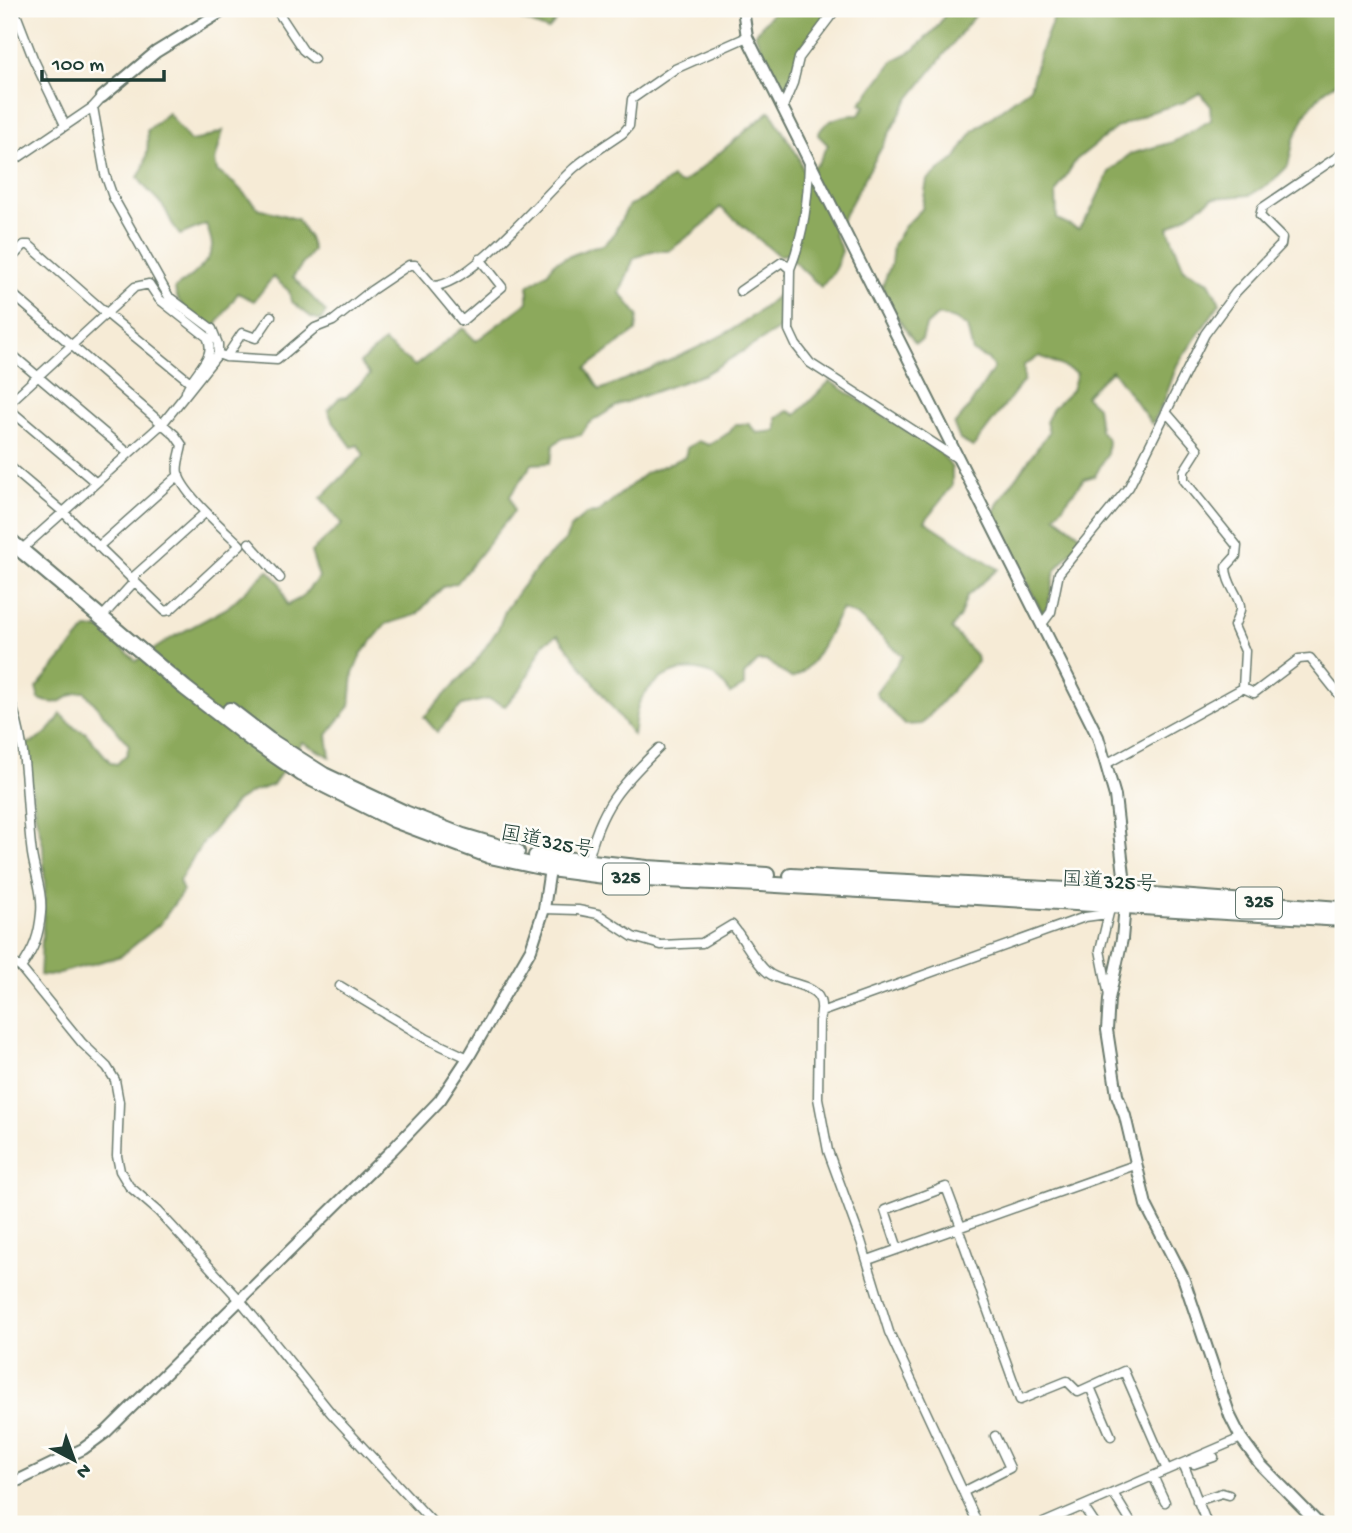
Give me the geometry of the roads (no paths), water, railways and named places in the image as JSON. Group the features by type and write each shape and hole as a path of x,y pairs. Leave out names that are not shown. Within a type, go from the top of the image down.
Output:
{"highway":[{"name":"国道325号","path":"9,530 23,547 191,693 302,774 394,820 490,856 550,864 620,878 773,884 1343,919"},
{"name":"国道325号","path":"9,540 23,547"},
{"name":"国道325号","path":"550,864 588,861 647,868 1119,905 1343,909"}],"street":[{"path":"14,9 33,58 65,125"},
{"path":"9,164 93,107 156,52 226,9"},
{"path":"276,9 303,50 314,59"},
{"path":"743,9 747,37 1098,737 1115,796 1122,939 1109,999 1107,1030 1117,1095 1125,1116 1146,1205 1183,1278 1230,1416 1241,1438 1260,1464 1320,1524"},
{"path":"783,107 799,58 836,9"},
{"path":"433,286 450,282 505,240 572,170 623,133 629,126 632,99 675,69 747,37"},
{"path":"93,107 104,174 113,197 169,297 212,329 222,356"},
{"path":"1042,624 1051,612 1059,573 1129,487 1205,334 1236,292 1281,245 1282,238 1260,216 1262,208 1343,153"},
{"path":"809,158 804,221 799,248 790,269 789,330 796,345 810,363 958,459"},
{"path":"9,261 24,245 29,245 189,381"},
{"path":"222,356 277,360 315,328 333,321 372,290 410,265 415,265 462,321 502,287 480,259"},
{"path":"740,291 782,262 790,269"},
{"path":"9,403 135,287 149,284 159,299 207,337 211,345 210,354 189,381 186,395"},
{"path":"9,291 163,422 182,445 177,471 206,512 280,578"},
{"path":"23,547 163,422 242,333 256,338 271,316"},
{"path":"9,352 128,453"},
{"path":"9,409 95,482"},
{"path":"1166,412 1198,449 1184,471 1184,480 1237,546 1236,556 1226,567 1226,578 1239,601 1240,609 1234,626 1245,651 1243,688"},
{"path":"9,466 62,512 165,611 170,610 245,544 259,538"},
{"path":"98,547 179,475"},
{"path":"104,615 132,581 206,512"},
{"path":"1243,688 1254,694 1299,659 1310,658 1341,697 1343,695"},
{"path":"1106,764 1243,688"},
{"path":"9,698 14,709 23,764 27,813 40,887 41,911 36,947 21,968"},
{"path":"588,861 594,834 621,785 659,748"},
{"path":"9,1485 83,1449 106,1432 424,1118 456,1079 524,963 537,936 550,864"},
{"path":"1109,999 1100,950 1119,905"},
{"path":"821,1012 1119,905"},
{"path":"544,909 578,910 598,914 633,937 661,945 702,943 732,925 764,969 776,978 806,985 814,991 821,1012 818,1021 818,1098 828,1151 868,1261 889,1332 978,1524"},
{"path":"9,960 21,968 82,1043 107,1067 115,1080 119,1102 117,1156 120,1171 129,1186 158,1211 240,1300 331,1413 434,1524"},
{"path":"340,986 427,1039 468,1058"},
{"path":"868,1261 1135,1165"},
{"path":"898,1249 885,1210 946,1187 1020,1400 1066,1381 1077,1392 1124,1371 1167,1470"},
{"path":"1090,1387 1111,1436"},
{"path":"963,1492 1010,1468 995,1436"},
{"path":"1041,1524 1241,1438"},
{"path":"1184,1463 1194,1464 1214,1457"},
{"path":"1184,1463 1207,1524"},
{"path":"1153,1476 1166,1503"},
{"path":"1113,1493 1132,1524"},
{"path":"1198,1501 1222,1493 1229,1495"},
{"path":"1083,1506 1095,1524"}]}
